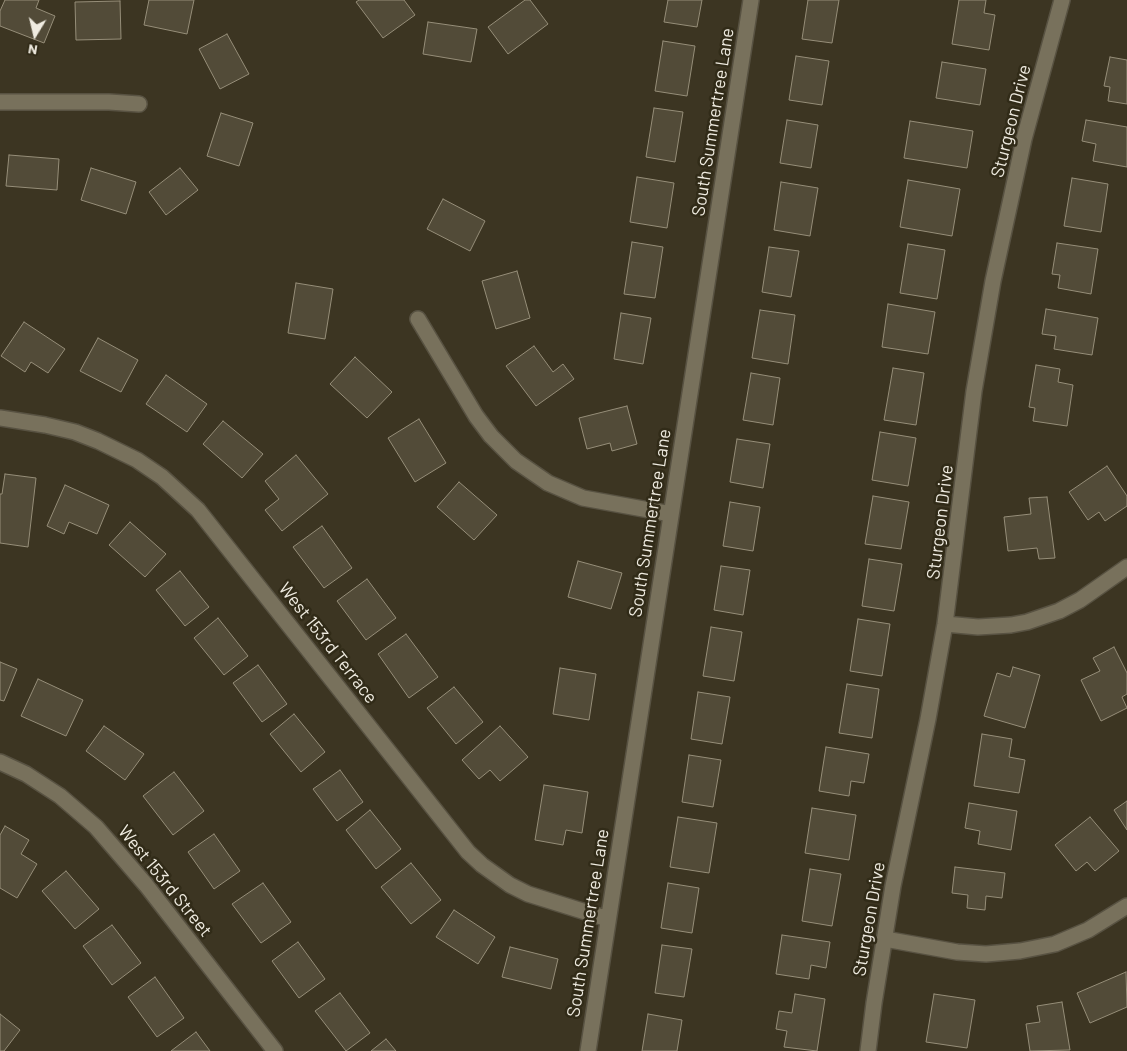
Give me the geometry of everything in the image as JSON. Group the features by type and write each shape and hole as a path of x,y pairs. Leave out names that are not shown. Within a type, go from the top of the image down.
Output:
{"street":[{"name":"South Summertree Lane","path":"588,1051 751,0"},
{"name":"Sturgeon Drive","path":"868,1051 893,886 928,719 945,624 974,391 993,281 1024,139 1062,0"},
{"path":"0,102 109,102 139,104"},
{"path":"418,318 476,416 491,436 516,461 548,483 583,498 671,514"},
{"name":"West 153rd Terrace","path":"0,418 75,432 98,441 137,460 174,488 198,510 252,576 468,852 482,866 510,886 528,894 608,918"},
{"path":"945,624 978,627 1028,622 1059,611 1080,600 1127,567"},
{"name":"West 153rd Street","path":"0,762 26,774 60,796 96,827 146,885 276,1051"},
{"path":"884,939 957,952 986,954 1020,951 1055,944 1088,930 1127,906"}],"building":[{"path":"5,0 39,0 36,8 55,16 44,43 0,26 0,11"},
{"path":"149,0 194,0 187,34 144,25"},
{"path":"359,0 404,0 415,15 383,38 356,2"},
{"path":"525,0 530,0 548,24 508,54 488,27"},
{"path":"668,0 702,0 697,27 664,22"},
{"path":"808,0 839,0 832,43 802,39"},
{"path":"959,0 986,0 984,13 995,15 989,50 952,44"},
{"path":"120,1 121,39 76,40 75,2"},
{"path":"428,22 477,29 471,62 423,54"},
{"path":"227,34 249,74 220,89 199,49"},
{"path":"663,41 695,46 687,96 655,91"},
{"path":"796,56 829,61 822,105 789,100"},
{"path":"1110,57 1127,60 1127,104 1108,101 1110,87 1104,86"},
{"path":"942,62 986,69 980,105 936,98"},
{"path":"654,108 683,112 675,162 646,157"},
{"path":"221,113 253,123 239,166 207,156"},
{"path":"787,120 818,125 811,168 780,163"},
{"path":"1086,120 1127,127 1127,167 1093,161 1096,144 1082,141"},
{"path":"910,121 973,131 967,168 904,158"},
{"path":"9,155 59,159 57,190 6,186"},
{"path":"91,168 136,182 126,214 81,200"},
{"path":"180,168 198,190 166,215 149,192"},
{"path":"637,177 674,183 667,228 630,222"},
{"path":"1072,178 1108,184 1101,232 1064,226"},
{"path":"908,180 960,189 952,236 900,227"},
{"path":"781,182 818,188 810,236 774,230"},
{"path":"443,199 485,221 470,251 427,229"},
{"path":"632,242 663,247 655,298 624,294"},
{"path":"1057,243 1098,249 1091,294 1058,288 1060,275 1052,274"},
{"path":"908,244 945,250 937,299 900,293"},
{"path":"769,247 799,251 791,297 762,292"},
{"path":"517,271 530,318 496,329 482,281"},
{"path":"296,283 333,289 325,339 288,333"},
{"path":"888,304 935,312 928,354 882,347"},
{"path":"1046,309 1098,318 1092,355 1054,349 1056,336 1042,334"},
{"path":"760,310 795,315 788,364 752,358"},
{"path":"621,313 651,318 643,364 614,359"},
{"path":"24,322 65,349 48,373 31,362 25,372 1,356"},
{"path":"98,338 138,360 121,392 80,371"},
{"path":"534,346 553,372 563,364 574,379 536,406 506,366"},
{"path":"355,357 392,392 367,418 330,384"},
{"path":"1036,365 1060,369 1058,382 1073,385 1067,426 1033,421 1035,408 1029,407"},
{"path":"893,368 924,373 916,425 884,420"},
{"path":"751,373 780,378 773,425 743,420"},
{"path":"166,375 207,404 187,432 146,404"},
{"path":"627,406 637,444 612,451 610,443 587,449 579,418"},
{"path":"419,419 446,463 415,482 388,438"},
{"path":"223,421 263,454 242,478 203,444"},
{"path":"880,432 916,438 908,486 872,480"},
{"path":"737,439 770,444 763,488 730,482"},
{"path":"296,455 328,494 282,531 265,510 279,499 265,481"},
{"path":"1107,466 1127,496 1127,506 1105,521 1099,512 1088,520 1069,492"},
{"path":"5,474 36,478 28,547 0,543 0,494 2,494"},
{"path":"459,482 497,515 474,540 437,507"},
{"path":"65,485 109,505 97,534 69,522 64,534 47,526"},
{"path":"873,496 909,502 901,549 865,544"},
{"path":"1047,497 1055,558 1039,559 1037,548 1008,551 1004,517 1031,514 1029,498"},
{"path":"730,502 760,507 753,551 723,546"},
{"path":"130,522 166,554 145,577 109,545"},
{"path":"322,526 352,568 324,588 293,547"},
{"path":"869,559 902,564 894,611 862,606"},
{"path":"578,561 622,573 611,609 568,597"},
{"path":"721,566 750,570 743,615 714,610"},
{"path":"180,571 209,607 185,626 156,590"},
{"path":"367,579 396,618 366,640 337,601"},
{"path":"218,618 248,656 224,675 194,638"},
{"path":"858,619 890,624 882,676 850,671"},
{"path":"711,627 742,632 734,681 703,676"},
{"path":"406,634 438,677 409,698 378,654"},
{"path":"1114,647 1127,673 1127,694 1122,697 1127,708 1101,721 1081,680 1100,671 1093,658"},
{"path":"0,662 17,669 4,701 0,700"},
{"path":"258,665 287,704 262,722 233,683"},
{"path":"1013,667 1040,675 1025,728 984,716 997,673 1010,677"},
{"path":"560,668 596,674 589,720 553,714"},
{"path":"38,679 83,700 66,736 21,716"},
{"path":"847,684 879,689 872,738 839,733"},
{"path":"454,687 483,722 456,744 427,708"},
{"path":"698,692 730,697 722,744 691,739"},
{"path":"294,714 325,752 301,772 270,734"},
{"path":"104,726 144,754 125,780 86,751"},
{"path":"500,726 528,757 500,781 490,770 479,779 462,760"},
{"path":"982,734 1012,739 1009,757 1025,760 1019,793 974,786"},
{"path":"826,747 869,754 864,783 851,781 849,796 819,791"},
{"path":"689,755 721,760 713,807 682,802"},
{"path":"340,770 363,802 337,821 313,789"},
{"path":"174,772 204,811 173,835 143,796"},
{"path":"544,785 588,792 582,833 566,830 563,845 535,840"},
{"path":"1127,801 1127,830 1114,810"},
{"path":"969,803 1017,811 1011,850 978,844 980,831 965,828"},
{"path":"812,808 856,815 849,860 805,853"},
{"path":"370,810 401,849 376,869 346,830"},
{"path":"678,817 717,823 709,873 670,867"},
{"path":"1090,817 1119,851 1095,871 1087,862 1076,871 1055,845"},
{"path":"5,826 29,840 21,854 37,864 17,898 0,888 0,835"},
{"path":"214,834 240,871 214,889 188,852"},
{"path":"411,863 441,900 411,924 381,887"},
{"path":"955,867 1005,873 1002,898 986,896 985,910 967,908 968,895 952,893"},
{"path":"810,869 841,874 832,926 802,921"},
{"path":"66,871 99,909 75,929 42,891"},
{"path":"263,883 291,922 261,943 232,904"},
{"path":"668,883 699,888 692,933 661,928"},
{"path":"454,910 495,937 478,964 436,937"},
{"path":"112,925 141,963 112,985 83,946"},
{"path":"782,935 830,942 826,968 811,965 809,979 776,974"},
{"path":"298,942 325,979 299,998 272,961"},
{"path":"662,945 692,949 684,997 655,993"},
{"path":"510,947 558,959 551,989 502,977"},
{"path":"1126,972 1127,1007 1090,1023 1077,993"},
{"path":"155,977 184,1018 157,1037 128,997"},
{"path":"340,993 370,1033 346,1051 315,1011"},
{"path":"795,994 825,999 817,1051 784,1047 787,1031 776,1029 779,1011 792,1013"},
{"path":"934,994 975,1000 967,1048 926,1042"},
{"path":"1062,1002 1070,1050 1030,1051 1026,1024 1040,1022 1037,1006"},
{"path":"0,1014 20,1030 4,1051 0,1051"},
{"path":"648,1014 682,1020 677,1051 642,1051"},
{"path":"196,1032 210,1051 171,1051"},
{"path":"386,1039 396,1051 371,1051"}]}
